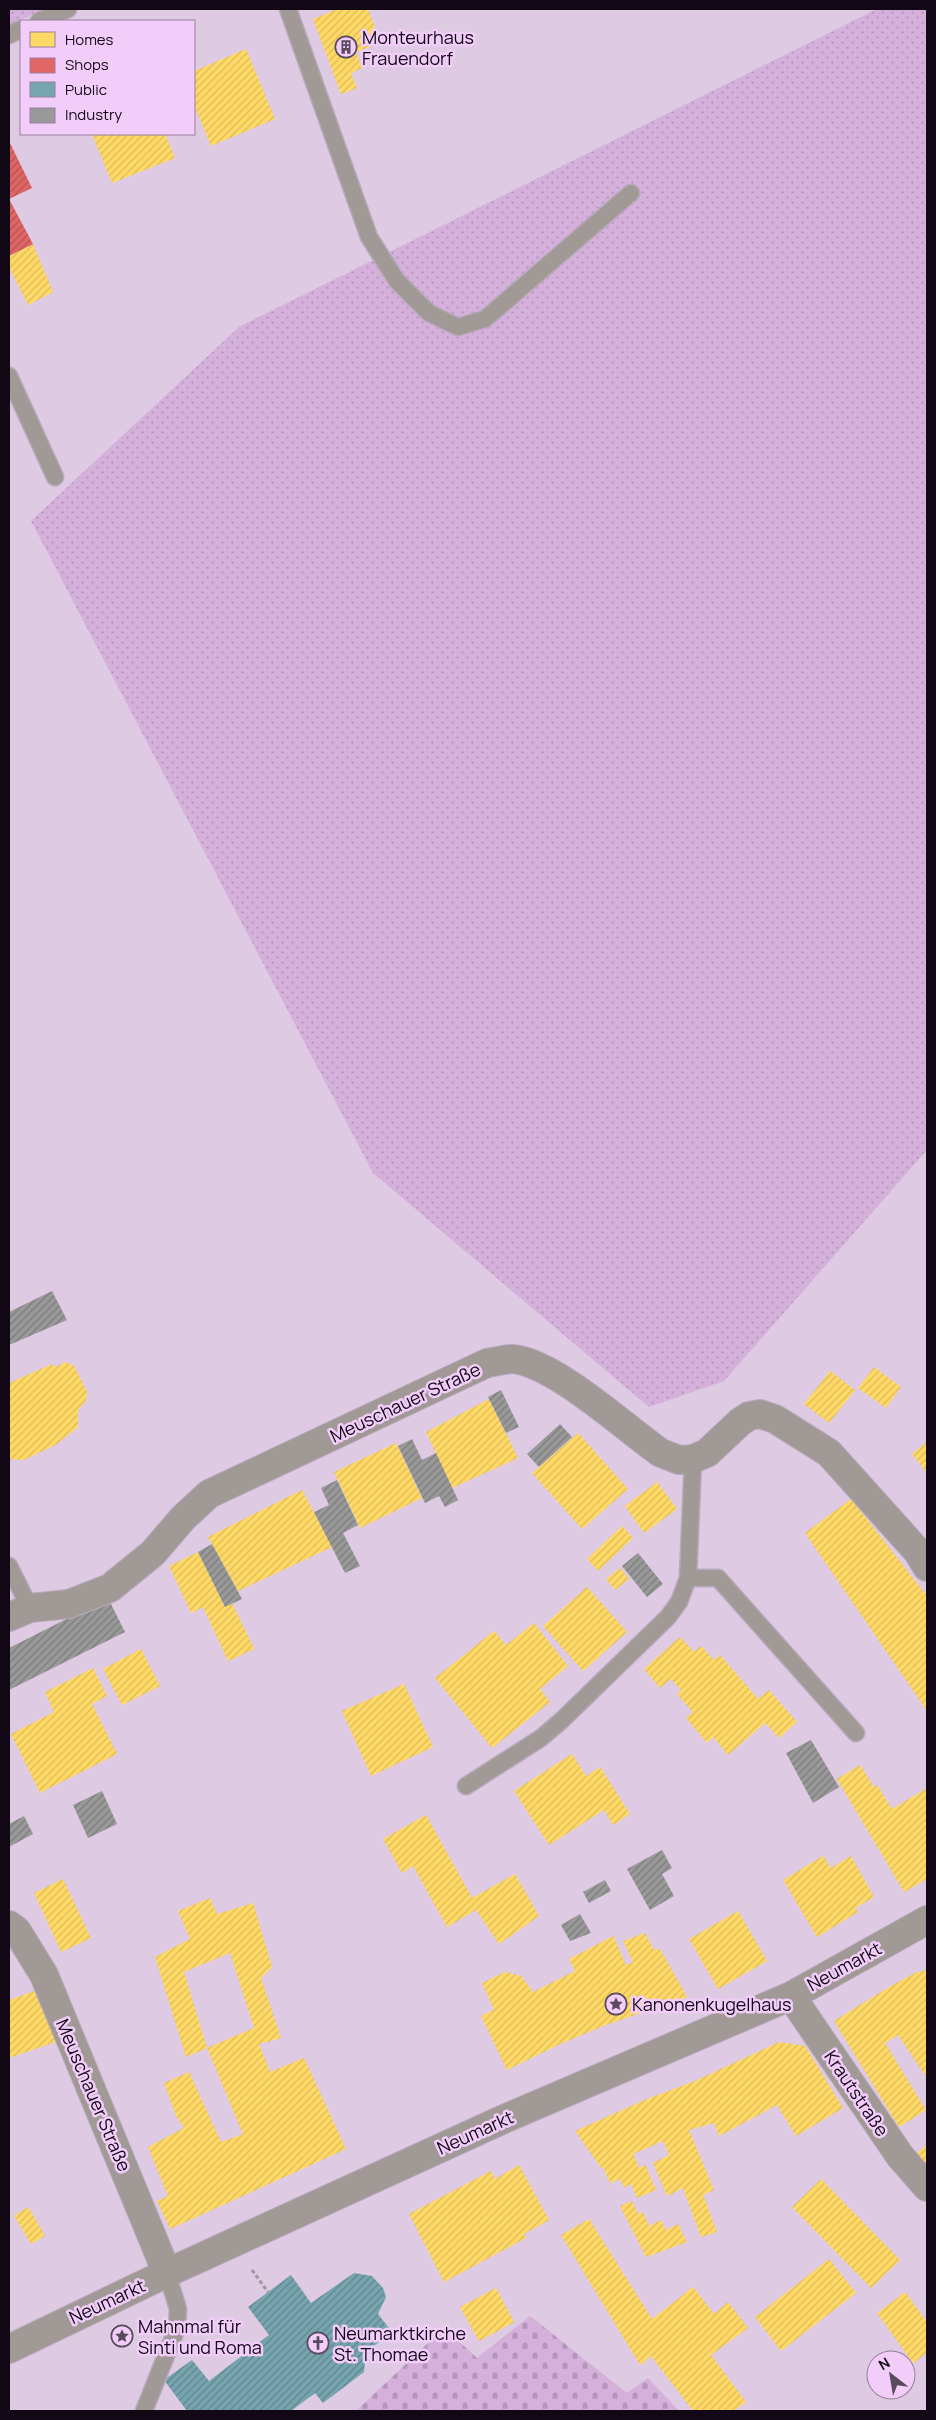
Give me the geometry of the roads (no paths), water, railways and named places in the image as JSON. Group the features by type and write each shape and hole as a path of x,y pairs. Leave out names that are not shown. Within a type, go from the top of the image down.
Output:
{"street":[{"name":"Meuschauer Straße","path":"19,1612 69,1604 110,1588 153,1553 183,1518 209,1494 486,1363 512,1359 532,1364 557,1377 661,1453 679,1460 693,1459"},
{"path":"693,1459 707,1453 749,1416 760,1414 775,1419 829,1453 918,1552 927,1567"},
{"name":"Neumarkt","path":"15,2345 167,2273 504,2119 791,1996 927,1920"},
{"name":"Meuschauer Straße","path":"9,1925 17,1931 44,1975 167,2273"},
{"name":"Krautstraße","path":"791,1996 900,2156 927,2186"}],"lane":[{"path":"41,20 68,9"},
{"path":"288,9 369,238 397,281 429,313 458,327 485,319 631,193"},
{"path":"9,36 20,30"},
{"path":"9,376 54,477"},
{"path":"466,1786 541,1738 562,1720 668,1616 679,1602 688,1578 693,1459"},
{"path":"9,1566 19,1612"},
{"path":"688,1578 718,1578 856,1733"},
{"path":"144,2411 176,2328 178,2309 167,2273"}],"place":[{"name":"Monteurhaus Frauendorf","path":"346,47"},
{"name":"Kanonenkugelhaus","path":"616,2004"},
{"name":"Mahnmal für Sinti und Roma","path":"122,2336"},
{"name":"Neumarktkirche St. Thomae","path":"318,2343"}]}
